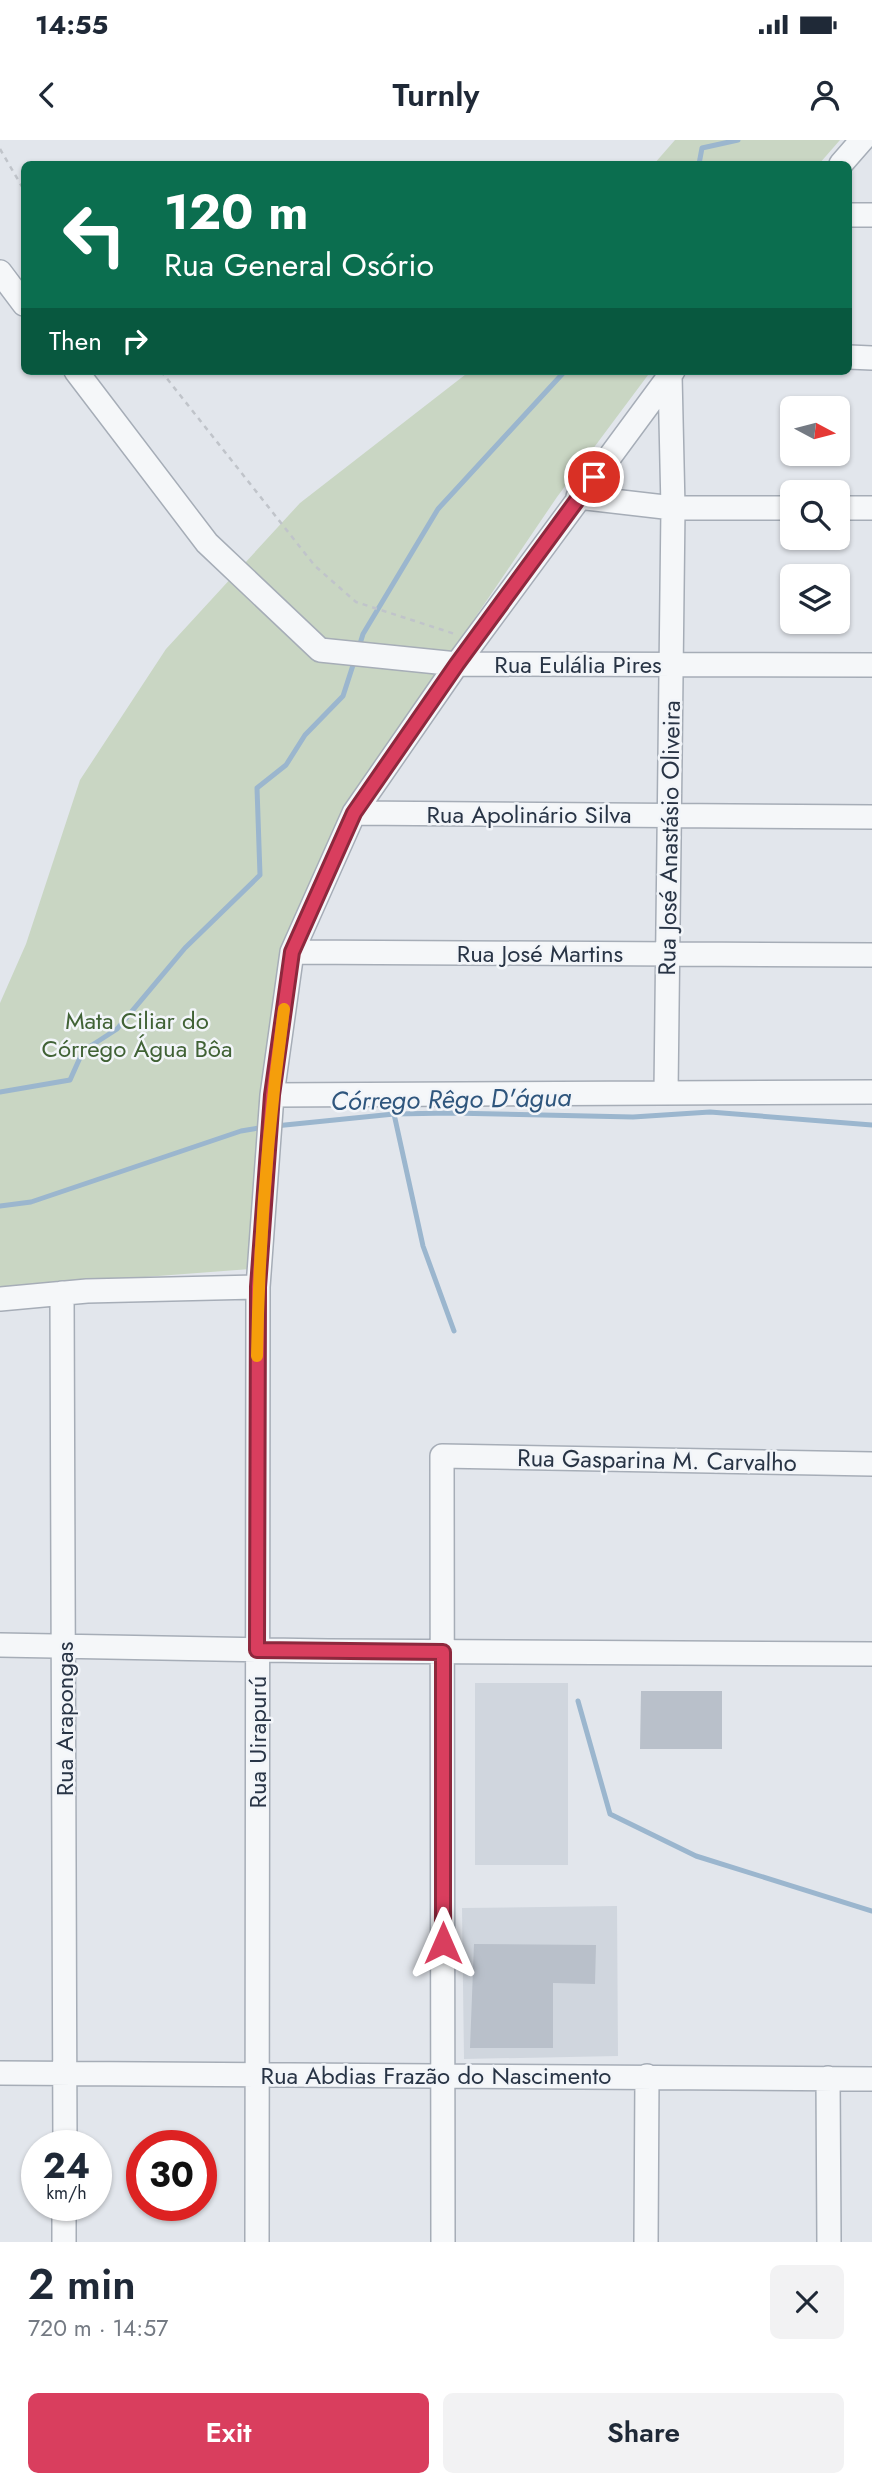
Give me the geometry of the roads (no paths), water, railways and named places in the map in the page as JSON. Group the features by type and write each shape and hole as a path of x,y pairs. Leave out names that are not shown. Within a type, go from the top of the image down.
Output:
{"street":[{"path":"844,161 862,140"},
{"path":"852,215 872,215"},
{"path":"0,272 21,300"},
{"path":"852,357 872,358"},
{"name":"Rua Eulália Pires","path":"79,375 207,543 320,650 457,664 872,665"},
{"name":"Rua Uirapurú","path":"257,2242 258,1287 271,1106 292,952 354,813 457,664 670,375"},
{"name":"Rua José Anastásio Oliveira","path":"666,1092 673,508 671,375"},
{"path":"579,497 673,508 780,508"},
{"path":"850,508 872,508"},
{"name":"Rua Apolinário Silva","path":"354,813 872,817"},
{"name":"Rua José Martins","path":"292,952 872,955"},
{"path":"271,1106 666,1092 872,1091"},
{"path":"0,1299 72,1292 258,1287"},
{"name":"Rua Arapongas","path":"65,2130 64,1646 72,1292"},
{"name":"Rua Gasparina M. Carvalho","path":"443,1652 442,1456 872,1464"},
{"path":"0,1645 443,1652 872,1654"},
{"path":"443,1652 443,2242"},
{"name":"Rua Abdias Frazão do Nascimento","path":"0,2073 872,2079"},
{"path":"646,2242 647,2076"},
{"path":"828,2078 829,2242"},
{"path":"64,2221 64,2242"}],"waterway":[{"path":"700,161 702,148 738,140"},
{"path":"359,647 363,634 438,509 561,375"},
{"path":"0,1092 70,1080 83,1051 117,1029 185,948 260,875 257,788 286,765 305,735 343,696 355,659"},
{"name":"Córrego Rêgo D'água","path":"275,1126 394,1114 633,1117 710,1112 872,1125"},
{"path":"394,1114 423,1246 454,1331"},
{"name":"Córrego Rêgo D'água","path":"0,1206 31,1202 241,1131 265,1127"},
{"path":"578,1701 610,1814 696,1856 872,1911"}],"park label":[{"name":"Mata Ciliar do Córrego Água Bôa","path":"137,1034"}]}
